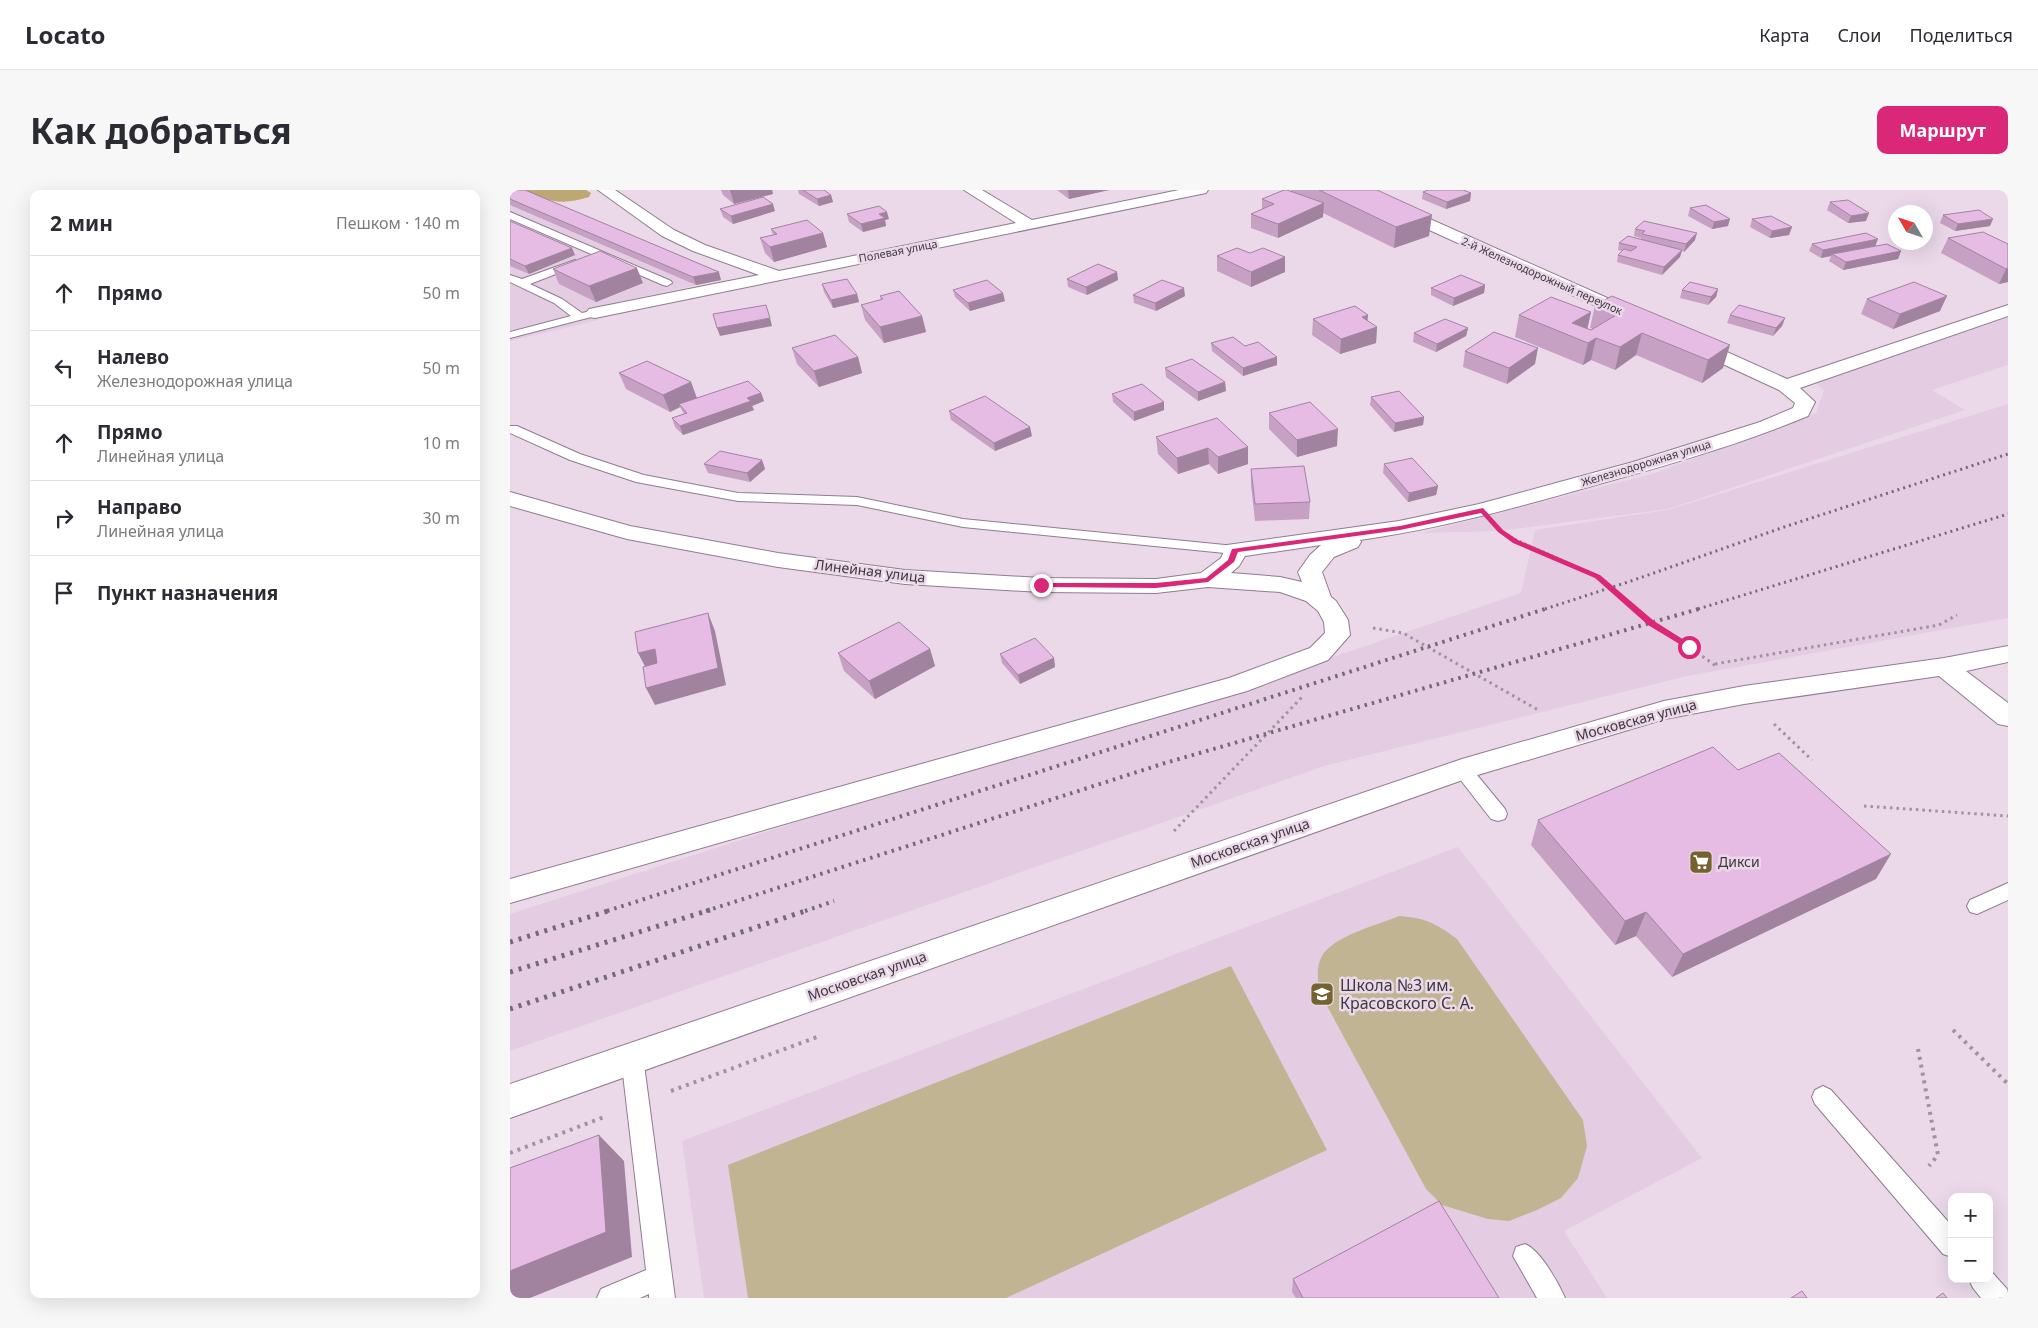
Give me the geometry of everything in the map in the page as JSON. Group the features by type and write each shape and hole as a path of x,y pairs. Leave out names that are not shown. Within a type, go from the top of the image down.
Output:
{"street":[{"path":"605,190 668,233 699,248 777,275"},
{"path":"971,190 1030,225"},
{"name":"Полевая улица","path":"588,315 1201,190"},
{"name":"2-й Железнодорожный переулок","path":"1353,190 1651,325"},
{"path":"1678,337 1786,386 2008,310"},
{"name":"Железнодорожная улица","path":"1233,556 1400,528 1483,510 1640,466 1767,426 1800,412 1805,402 1786,386"},
{"name":"Линейная улица","path":"510,499 627,532 778,560 905,577 1051,585 1156,586 1208,580 1278,584 1303,589 1328,611"},
{"path":"510,891 1238,685 1319,654 1338,635 1310,572 1319,556 1334,547 1400,528"},
{"path":"1208,580 1233,556"},
{"name":"Московская улица","path":"510,1101 1462,769 1664,710 1744,695 1944,668 2008,654"},
{"path":"1944,668 2008,717"}],"lane":[{"path":"510,215 668,283"},
{"path":"522,283 598,254"},
{"path":"510,278 588,315"},
{"path":"510,335 588,315"},
{"path":"512,429 575,457 641,479 738,497 857,501 963,523 1233,556"},
{"path":"1462,769 1498,814"},
{"path":"1977,906 2008,891"},
{"path":"610,1298 660,1287 632,1058"},
{"path":"1824,1097 1948,1240"},
{"path":"1525,1256 1552,1298"},
{"path":"1985,1283 1998,1298"}],"path":[{"path":"1483,510 1500,531 1516,541 1597,576 1651,623 1714,664 1812,760"},
{"path":"1328,611 1403,633 1542,712 1561,740"},
{"path":"1714,664 1939,625 1957,615"},
{"path":"1212,791 1291,708"},
{"path":"1864,806 2008,816"},
{"path":"1953,1030 2008,1084"},
{"path":"1909,1196 1938,1155 1918,1049"}],"shaded area":[{"path":"510,190 721,280 595,307 598,320 510,341"},
{"path":"521,190 586,190 591,193 589,197 562,202 539,197"},
{"path":"2008,315 2008,365 1932,390 1965,410 1668,509 1500,531 1420,533 1652,474 1816,413 1824,391 1811,378"},
{"path":"2008,404 2008,618 1687,676 1324,766 510,1051 510,914 819,815 1242,688 1521,593 1535,530 1668,510"},
{"name":"Школа №3 им. Красовского С. А.","path":"1458,847 1702,1158 1564,1231 1607,1298 704,1298 682,1141"},
{"path":"1399,916 1430,922 1457,939 1583,1120 1587,1146 1578,1178 1561,1198 1509,1221 1488,1219 1442,1205 1426,1189 1319,991 1319,964 1322,956 1328,949 1346,937"},
{"path":"1231,966 1327,1150 1006,1298 748,1298 728,1165"}],"building":[{"path":"510,190 525,190 719,272 693,277 510,199"},
{"path":"803,190 824,190 831,195 817,199"},
{"path":"1284,190 1324,203 1278,224 1251,214 1274,204 1262,199"},
{"path":"1319,190 1377,190 1432,215 1396,227"},
{"path":"1428,190 1463,190 1471,193 1447,202 1423,192"},
{"path":"763,197 773,204 731,216 720,209"},
{"path":"1848,200 1869,213 1851,216 1830,202"},
{"path":"1706,205 1730,219 1714,222 1690,208"},
{"path":"879,206 887,212 879,214 885,218 861,224 847,214"},
{"path":"1979,210 1993,219 1958,224 1943,215"},
{"path":"1771,216 1792,227 1772,231 1752,219"},
{"path":"807,220 823,233 770,247 760,238 777,234 771,229"},
{"path":"510,221 572,248 525,266 510,259"},
{"path":"1644,221 1697,233 1686,244 1642,234 1645,231 1635,229"},
{"path":"1983,232 2008,244 2008,268 2006,269 1948,238"},
{"path":"1866,233 1878,239 1823,250 1812,244"},
{"path":"1628,236 1682,250 1664,267 1618,255 1624,249 1631,251 1637,247 1619,243"},
{"path":"1887,244 1888,250 1901,251 1846,262 1832,254"},
{"path":"1237,248 1250,253 1263,248 1285,257 1251,272 1217,256"},
{"path":"600,251 637,268 589,286 553,269"},
{"path":"1098,264 1117,272 1086,287 1067,279"},
{"path":"1461,275 1485,285 1454,298 1431,288"},
{"path":"847,279 857,294 831,300 822,284"},
{"path":"987,280 1003,293 968,303 953,290"},
{"path":"1162,280 1184,288 1155,303 1133,295"},
{"path":"1690,282 1718,289 1711,297 1682,290"},
{"path":"1914,282 1947,296 1900,314 1867,299"},
{"path":"899,291 922,316 880,327 861,305 883,299 880,296"},
{"path":"1612,296 1730,345 1708,360 1642,333 1620,347 1596,338 1588,343 1519,315 1551,297 1591,312 1572,323 1591,330 1618,314 1595,305"},
{"path":"766,305 770,318 717,328 713,314"},
{"path":"1739,305 1785,318 1776,328 1730,315"},
{"path":"1355,306 1368,315 1362,317 1377,327 1341,339 1313,319"},
{"path":"1445,319 1468,328 1437,344 1414,333"},
{"path":"1494,332 1538,348 1509,368 1465,351"},
{"path":"835,335 858,357 814,371 792,348"},
{"path":"1233,337 1245,346 1258,342 1277,357 1243,368 1211,343"},
{"path":"1192,359 1225,382 1198,392 1165,368"},
{"path":"647,361 691,382 663,395 619,373"},
{"path":"748,381 761,393 747,398 751,401 680,426 672,418 687,413 679,404"},
{"path":"1142,384 1164,402 1134,412 1112,394"},
{"path":"1399,391 1424,417 1395,423 1371,397"},
{"path":"985,396 1030,427 994,443 949,411"},
{"path":"1310,402 1338,429 1297,440 1269,413"},
{"path":"1217,418 1248,447 1218,457 1208,448 1177,458 1156,437"},
{"path":"720,451 762,460 747,473 704,464"},
{"path":"1412,458 1438,486 1409,493 1384,464"},
{"path":"1304,466 1310,502 1255,504 1251,469"},
{"path":"708,613 718,668 646,688 643,667 657,663 655,649 638,653 635,632"},
{"path":"899,622 930,649 869,681 838,653"},
{"path":"1035,638 1054,658 1018,675 1000,654"},
{"name":"Дикси","path":"1713,747 1738,770 1779,753 1891,854 1683,954 1646,912 1625,921 1538,820"},
{"path":"599,1135 606,1232 510,1271 510,1168"},
{"path":"1439,1201 1499,1298 1303,1298 1293,1279"},
{"path":"1802,1291 1807,1298 1791,1298"},
{"path":"1943,1293 1947,1298 1936,1298"}],"railway":[{"path":"1545,609 1787,526 2008,454"},
{"path":"1698,609 2008,514"},
{"path":"607,911 1548,608"},
{"path":"706,911 1165,763 1702,608"},
{"path":"805,911 834,901"},
{"path":"510,942 611,910"},
{"path":"510,972 710,910"},
{"path":"510,1009 805,911"}],"place":[{"name":"Дикси","path":"1701,862"},
{"name":"Школа №3 им. Красовского С. А.","path":"1322,994"}],"route":[{"path":"1041,585 1156,586 1208,580 1231,561 1235,550 1400,528 1483,510 1500,531 1516,541 1597,576 1651,623 1689,647"}]}
